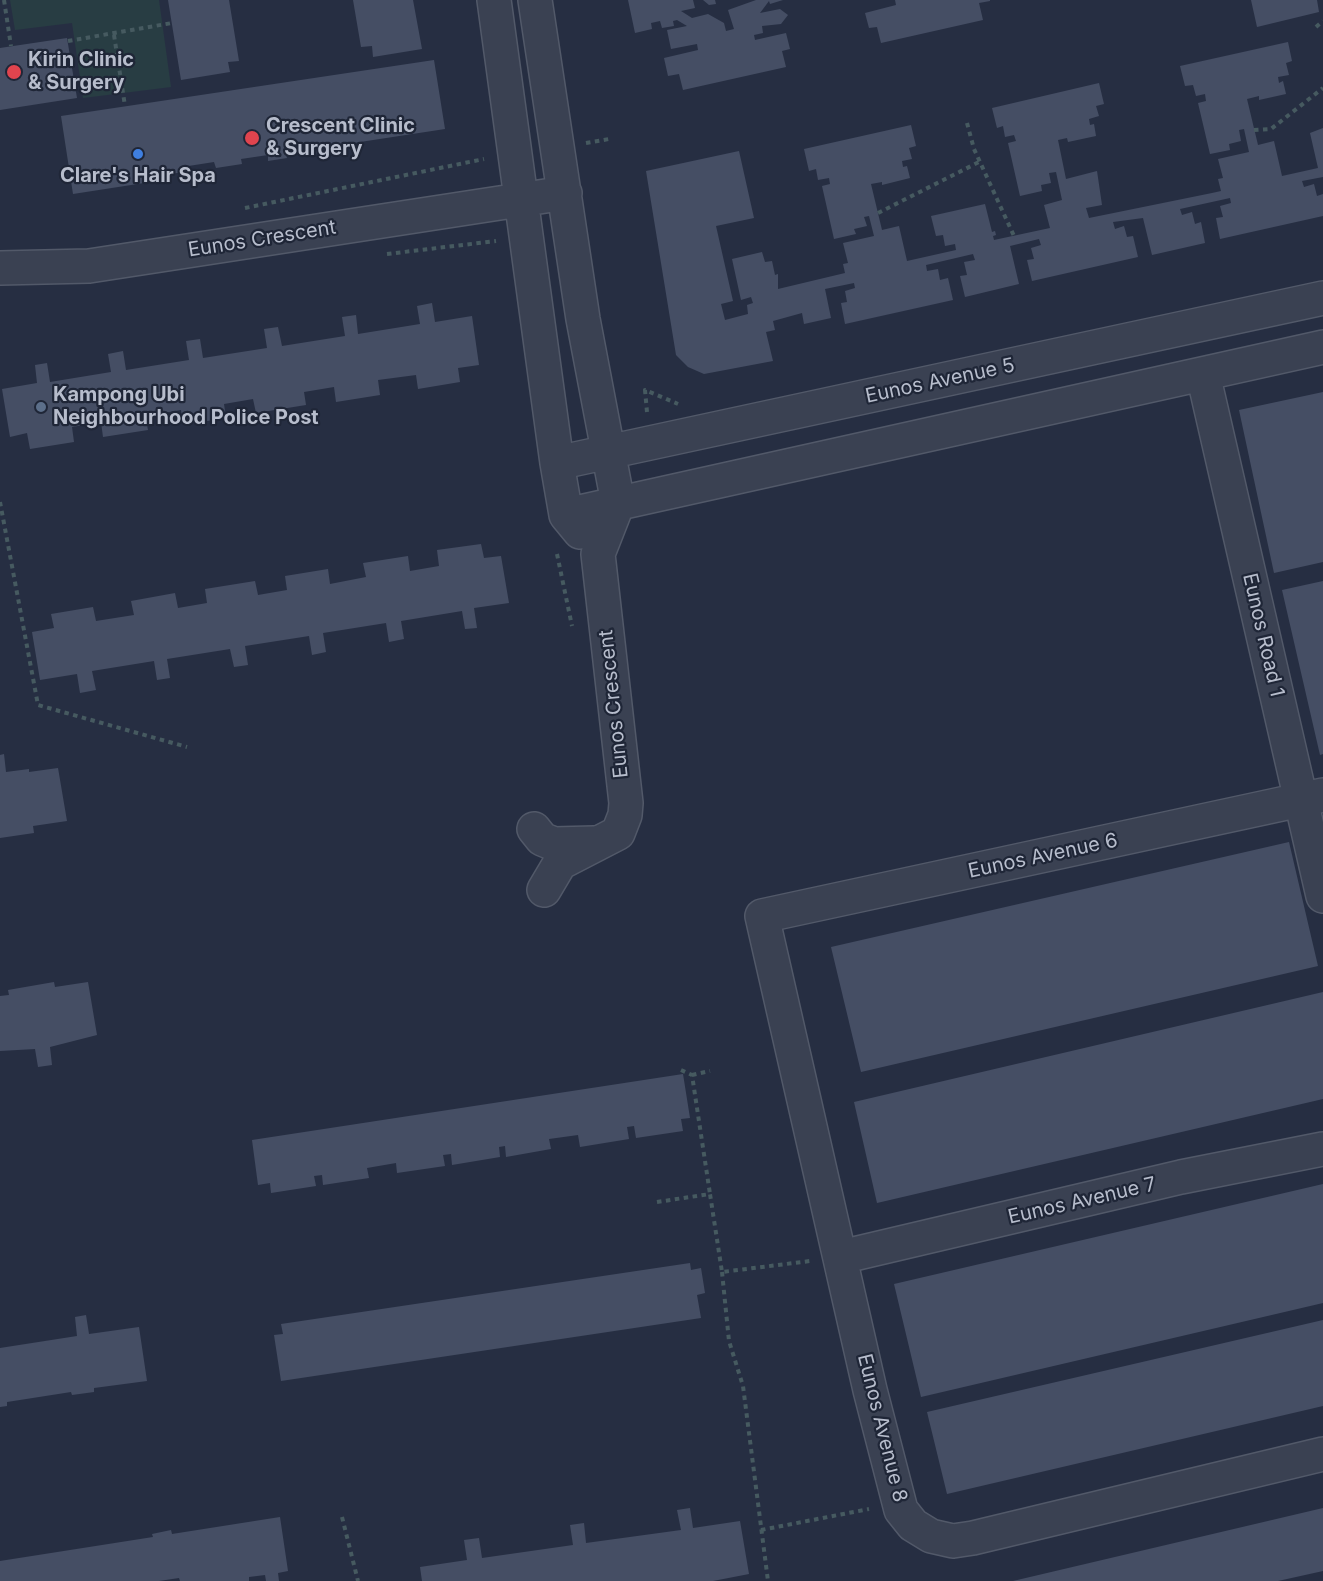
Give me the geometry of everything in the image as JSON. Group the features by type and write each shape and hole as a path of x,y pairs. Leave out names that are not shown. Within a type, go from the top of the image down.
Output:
{"street":[{"path":"494,0 523,198 557,463 566,514 597,554"},
{"path":"535,0 566,193 583,319 618,503"},
{"name":"Eunos Crescent","path":"0,268 89,266 566,193"},
{"name":"Eunos Avenue 5","path":"557,463 1323,298"},
{"path":"566,514 1323,347"},
{"name":"Eunos Road 1","path":"1203,374 1312,798 1323,896"},
{"name":"Eunos Crescent","path":"544,890 560,863 618,833 622,826 626,803 597,554 618,503"},
{"name":"Eunos Avenue 6","path":"762,916 1312,798"},
{"path":"534,829 542,839 554,844 602,842"},
{"name":"Eunos Avenue 8","path":"762,916 842,1257 870,1390 901,1510 913,1525 931,1536 953,1541 1323,1454"},
{"name":"Eunos Avenue 7","path":"842,1257 1181,1177 1323,1149"}],"path":[{"path":"4,0 11,46"},
{"path":"1316,27 1323,21"},
{"path":"68,41 172,23"},
{"path":"114,34 125,106"},
{"path":"1254,130 1271,129 1323,88"},
{"path":"967,123 979,162 1014,236"},
{"path":"233,210 489,158"},
{"path":"878,213 979,162"},
{"path":"0,502 38,705 187,747"},
{"path":"556,549 574,631"},
{"path":"681,1070 692,1075 710,1071"},
{"path":"692,1075 722,1272 729,1341 742,1386 768,1581"},
{"path":"657,1202 710,1194"},
{"path":"722,1272 842,1257"},
{"path":"761,1530 899,1503"},
{"path":"342,1517 358,1581"}],"green space":[{"path":"10,0 159,0 171,87 83,98 72,23 15,30"}],"building":[{"path":"168,0 229,0 239,61 228,62 230,72 181,80"},
{"path":"353,0 413,0 422,49 373,57 372,46 361,47"},
{"path":"628,0 693,0 695,8 681,11 692,18 708,14 724,23 726,31 734,29 728,10 756,0 783,0 770,4 769,1 760,13 780,9 788,15 781,24 762,26 763,33 754,35 755,40 786,33 790,49 782,51 786,67 683,90 679,74 668,76 664,58 698,50 697,44 671,49 667,30 687,26 677,20 673,21 674,26 662,28 660,21 651,23 652,29 635,33"},
{"path":"703,0 715,0 716,4 709,5"},
{"path":"895,0 990,1 979,3 983,20 881,43 877,27 869,28 865,13 896,5"},
{"path":"1251,0 1317,0 1319,12 1257,27"},
{"path":"67,38 77,98 0,110 0,48"},
{"path":"1288,42 1292,61 1286,63 1289,75 1278,77 1279,83 1283,81 1286,94 1259,100 1259,96 1247,99 1258,145 1274,141 1282,176 1318,168 1310,133 1323,128 1323,177 1302,181 1304,187 1314,184 1317,196 1323,194 1323,216 1220,239 1216,218 1223,217 1220,206 1231,203 1230,198 1180,209 1182,215 1192,212 1195,224 1201,222 1205,243 1152,255 1143,218 1113,222 1115,229 1124,226 1127,237 1133,236 1138,257 1032,281 1027,260 1034,259 1031,248 1041,245 1039,239 1010,246 1019,284 965,297 960,276 967,275 964,262 975,260 973,254 926,265 927,271 938,269 940,280 948,278 953,300 845,324 841,303 847,302 845,291 855,288 854,283 825,289 831,318 804,324 802,313 773,321 775,330 766,332 773,361 704,374 688,367 676,355 646,171 739,151 754,218 716,226 733,301 721,304 725,320 748,314 747,305 753,303 751,297 741,300 732,259 762,252 765,262 772,261 775,275 778,274 778,289 845,273 843,264 848,263 843,243 874,236 869,216 864,217 867,226 854,229 856,234 834,239 822,186 830,184 829,178 818,180 816,169 809,171 804,149 911,125 916,146 909,148 912,159 902,161 903,167 907,166 910,178 882,185 882,182 871,184 882,230 899,226 907,261 956,250 955,244 945,246 943,235 936,236 931,216 985,204 992,232 995,231 996,235 993,236 994,240 1050,228 1044,205 1062,200 1056,172 1049,173 1051,183 1041,185 1042,191 1020,196 1008,143 1016,141 1014,135 1005,137 1003,126 997,128 992,108 1099,83 1104,104 1096,106 1099,116 1089,119 1090,125 1094,124 1096,136 1068,142 1067,138 1058,140 1066,179 1097,171 1102,205 1086,208 1089,218 1221,191 1218,179 1223,178 1218,159 1249,152 1244,129 1239,130 1241,141 1229,144 1230,150 1210,154 1198,103 1206,101 1205,94 1196,96 1193,85 1185,86 1180,66"},
{"path":"434,60 445,129 334,146 335,151 305,155 304,149 285,152 287,158 268,161 268,155 241,159 242,164 216,168 214,162 182,167 183,172 165,175 165,169 142,172 144,183 73,194 61,116"},
{"path":"432,303 435,322 472,316 479,365 458,368 460,382 418,389 416,375 378,380 380,395 336,402 334,387 304,392 306,405 256,413 253,399 224,404 226,418 183,425 181,410 145,416 148,430 103,437 101,422 72,427 74,442 30,449 27,433 10,437 2,389 37,383 35,365 47,363 50,382 111,372 108,354 123,351 126,370 189,360 186,341 200,339 203,358 267,348 264,329 278,327 282,346 345,336 342,317 356,315 358,334 420,324 417,306"},
{"path":"1323,392 1323,562 1274,573 1239,410"},
{"path":"481,544 484,558 501,556 509,603 474,608 477,628 465,629 462,611 401,621 404,639 389,642 386,623 323,633 326,652 312,655 309,636 245,646 248,665 234,667 230,649 167,659 170,678 157,680 154,661 92,671 96,690 80,693 77,674 40,680 32,632 54,628 51,614 93,607 96,621 134,615 131,601 175,593 178,608 207,603 205,589 255,581 258,595 287,590 285,576 328,569 330,584 366,577 363,563 408,556 410,571 439,566 437,550"},
{"path":"1323,581 1323,754 1320,755 1282,590"},
{"path":"4,754 6,772 58,768 67,821 33,826 34,833 0,838 0,755"},
{"path":"1289,842 1318,966 861,1072 831,947"},
{"path":"54,982 55,987 88,982 97,1035 50,1047 52,1065 38,1067 35,1049 0,1051 0,996 9,995 8,990"},
{"path":"1323,992 1323,1099 877,1203 854,1102"},
{"path":"683,1074 690,1118 681,1119 683,1131 636,1138 634,1126 627,1127 629,1139 580,1147 578,1135 549,1139 551,1149 506,1157 505,1146 499,1147 500,1157 452,1165 451,1154 443,1155 445,1166 397,1173 396,1163 367,1168 369,1178 323,1185 322,1175 314,1176 316,1186 271,1193 270,1183 258,1185 252,1140"},
{"path":"1323,1184 1323,1303 921,1397 894,1284"},
{"path":"690,1263 691,1270 701,1268 705,1293 697,1295 701,1318 281,1381 274,1335 283,1334 281,1324"},
{"path":"86,1315 89,1334 139,1327 147,1381 94,1388 94,1392 72,1395 71,1392 7,1402 7,1406 0,1407 0,1348 77,1336 75,1317"},
{"path":"1323,1320 1323,1406 947,1494 927,1412"},
{"path":"690,1508 693,1528 740,1521 749,1574 713,1581 422,1581 420,1567 467,1560 464,1540 479,1538 482,1558 573,1545 570,1525 584,1523 586,1543 681,1530 677,1510"},
{"path":"1323,1508 1323,1571 1278,1581 1013,1581"},
{"path":"280,1517 288,1571 278,1573 279,1581 266,1581 265,1575 249,1577 249,1581 180,1581 179,1578 159,1581 0,1581 0,1561 153,1537 152,1534 171,1530 172,1534"}],"place":[{"name":"Kirin Clinic & Surgery","path":"14,72"},
{"name":"Crescent Clinic & Surgery","path":"252,138"},
{"name":"Clare's Hair Spa","path":"138,154"},
{"name":"Kampong Ubi Neighbourhood Police Post","path":"41,407"}]}
